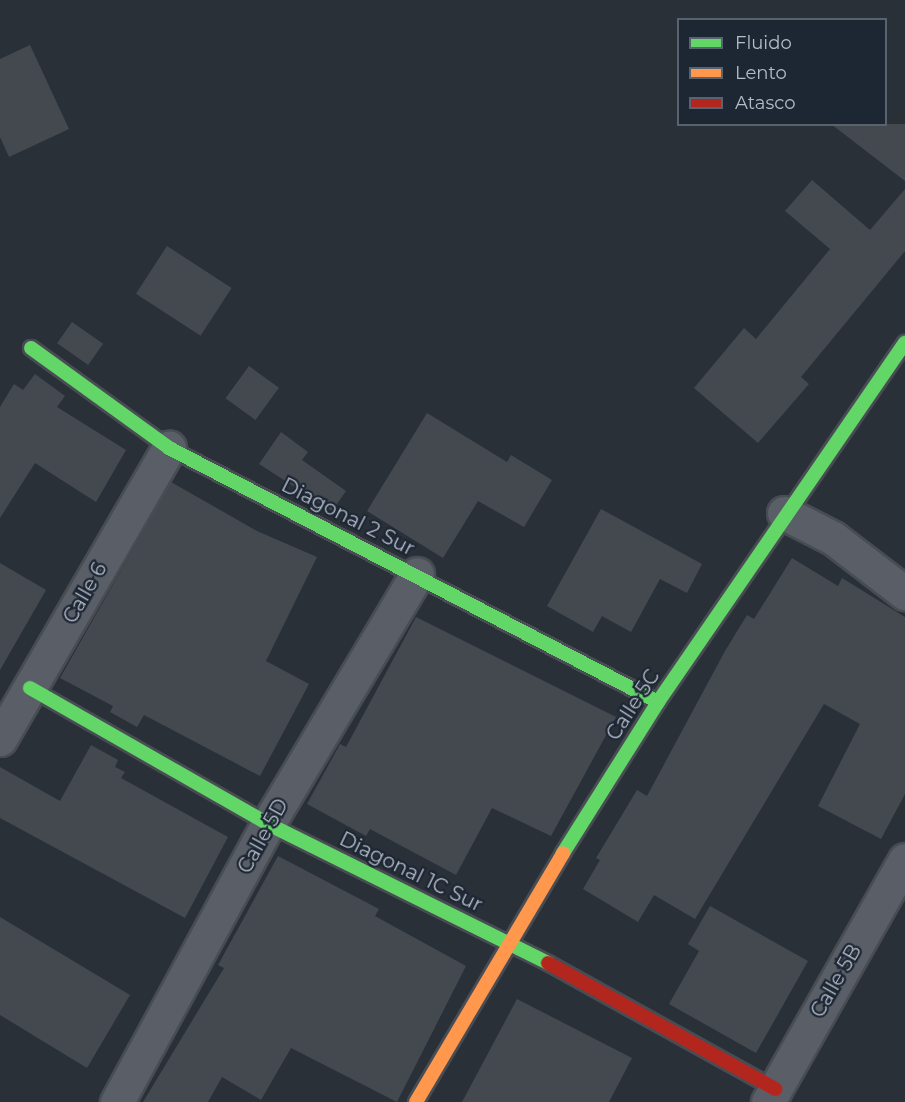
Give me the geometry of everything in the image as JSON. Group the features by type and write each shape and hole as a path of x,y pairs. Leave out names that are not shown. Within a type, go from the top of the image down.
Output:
{"street":[{"name":"Calle 5C","path":"416,1102 507,941 658,702 784,513 905,343"},
{"name":"Diagonal 2 Sur","path":"32,348 169,448 417,574 658,702"},
{"name":"Calle 6","path":"0,739 169,448"},
{"path":"784,513 833,538 905,593"},
{"name":"Calle 5D","path":"117,1102 268,824 417,574"},
{"name":"Diagonal 1C Sur","path":"30,688 268,824 507,941 771,1096"},
{"name":"Calle 5B","path":"771,1096 905,860"}],"building":[{"path":"30,45 69,129 9,157 0,137 0,59"},
{"path":"905,124 905,181 834,126"},
{"path":"812,180 870,230 905,189 905,251 801,377 809,384 758,443 694,388 744,328 756,339 830,249 785,211"},
{"path":"167,246 232,288 201,336 136,294"},
{"path":"72,322 103,344 88,365 57,343"},
{"path":"249,366 279,388 255,420 225,398"},
{"path":"35,374 65,396 57,407 126,450 96,502 35,463 0,518 0,407 14,384 23,390"},
{"path":"427,413 507,462 511,455 552,480 524,527 478,501 443,558 367,511"},
{"path":"281,432 308,452 302,460 346,491 332,511 259,464"},
{"path":"171,482 257,531 317,557 266,661 309,684 260,776 144,715 137,727 110,712 113,706 60,678"},
{"path":"601,509 702,564 687,593 660,579 631,632 602,616 593,632 547,606"},
{"path":"792,558 838,586 842,578 905,617 905,794 881,839 818,806 860,724 824,704 695,919 654,895 638,922 583,889 600,860 596,858 637,790 647,796 725,651 747,615 754,619"},
{"path":"0,563 46,590 0,670"},
{"path":"416,617 616,717 551,836 492,808 456,875 370,829 366,836 307,804 340,744 346,747"},
{"path":"91,745 118,760 115,767 125,772 121,778 228,837 185,918 0,818 0,767 60,801"},
{"path":"278,856 379,909 375,916 466,966 397,1102 291,1048 261,1100 222,1077 208,1102 143,1102 224,968 218,965"},
{"path":"710,906 808,961 756,1053 669,1004 699,951 688,944"},
{"path":"0,917 130,995 87,1068 0,1015"},
{"path":"517,999 632,1058 609,1102 462,1102"}],"traffic: fast":[{"path":"563,853 658,702 905,343"},
{"path":"31,348 169,448 658,702"},
{"path":"30,688 268,824 548,963"}],"traffic: slow":[{"path":"416,1102 563,853"}],"traffic: jam":[{"path":"548,963 775,1089"}]}
